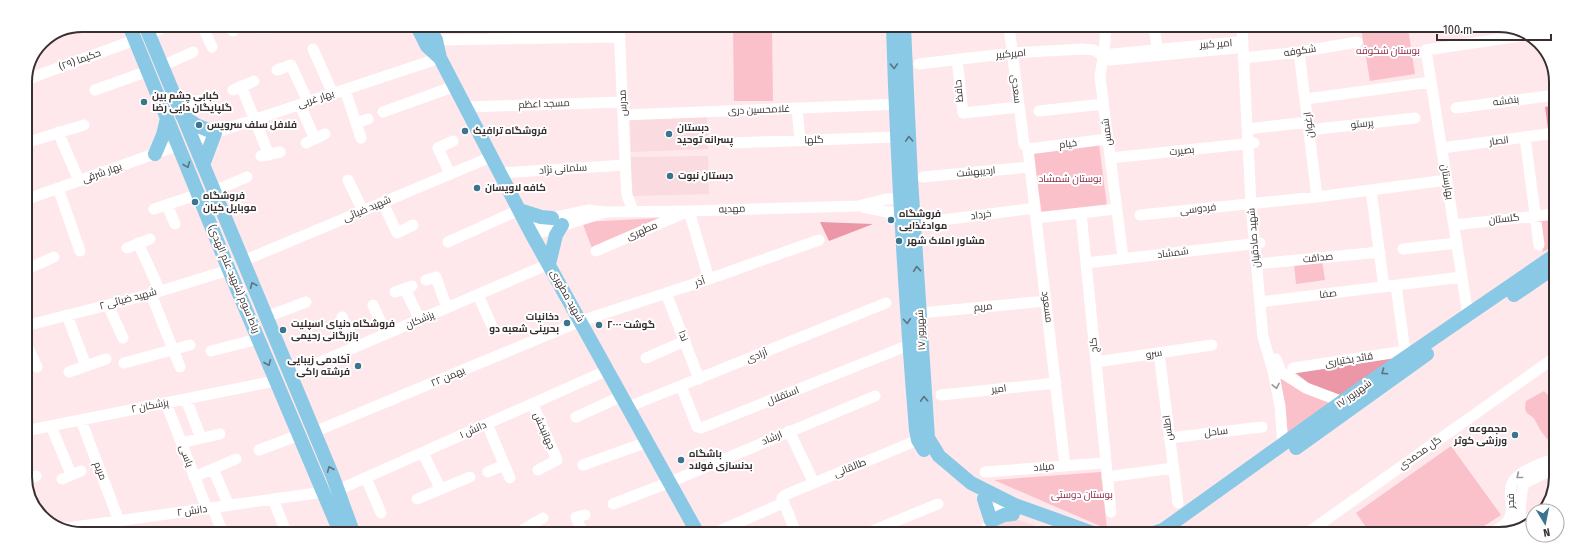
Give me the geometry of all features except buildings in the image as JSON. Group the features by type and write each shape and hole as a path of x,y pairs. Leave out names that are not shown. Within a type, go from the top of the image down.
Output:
{"main road":[{"name":"رباط سوم (شهید علم الهدی)","path":"132,32 275,381 299,435 351,527"},
{"name":"رباط سوم (شهید علم الهدی)","path":"148,32 314,432 331,491 339,527"},
{"name":"شهید مطهری","path":"420,32 427,46 440,58"},
{"name":"شهید مطهری","path":"431,32 436,40 440,58 531,233 694,527"},
{"name":"۱۷ شهریور","path":"894,32 901,104 906,205 909,345 918,440 930,460 968,491 984,499 1015,505 1076,527"},
{"name":"۱۷ شهریور","path":"904,32 901,104 896,137 920,313 928,438 939,456 966,478 1001,503 1013,514 1051,527"},
{"path":"181,112 196,125 215,133 203,165"},
{"path":"155,154 168,118"},
{"path":"179,145 193,140"},
{"path":"519,210 557,222 556,235 549,264"},
{"name":"۱۷ شهریور","path":"1183,527 1471,319 1549,260"},
{"name":"۱۷ شهریور","path":"1167,527 1343,402 1405,354 1471,319 1549,272"},
{"path":"241,296 251,310 256,313 265,314"},
{"path":"258,338 265,330 279,360 284,361"},
{"path":"984,499 988,527 1004,515 1013,514"}],"street":[{"path":"205,32 212,47"},
{"path":"436,40 582,32"},
{"name":"مدرس","path":"619,32 626,180"},
{"name":"سعدی","path":"1010,32 1024,144 1028,149"},
{"name":"شمس","path":"1105,32 1106,42 1102,55 1100,77 1116,209"},
{"path":"1155,32 1158,52"},
{"name":"شهید صادقیان","path":"1243,32 1247,58"},
{"name":"شهید صادقیان","path":"1249,32 1247,58 1254,204 1263,302 1271,345 1281,372 1306,388 1343,402"},
{"name":"بهارستان","path":"1471,319 1462,278 1426,50 1519,36"},
{"name":"حکیما (۲۹)","path":"32,77 136,40"},
{"name":"امیر کبیر","path":"1102,55 1236,48 1238,45 1236,42 1158,52"},
{"name":"شکوفه","path":"1247,58 1300,52 1357,42"},
{"path":"313,49 333,94"},
{"name":"امیرکبیر","path":"919,64 1012,53 1082,49 1094,50 1102,55"},
{"path":"162,66 193,52"},
{"name":"ارغوان","path":"1300,52 1317,197"},
{"name":"بهار غربی","path":"193,140 440,58"},
{"name":"حافظ","path":"957,59 963,113 1019,107"},
{"path":"277,70 291,65 315,139"},
{"path":"95,90 148,71"},
{"path":"254,81 237,88 256,120 265,155 280,152"},
{"path":"1306,99 1431,82"},
{"path":"383,112 455,86"},
{"path":"345,90 361,138"},
{"name":"بنفشه","path":"1456,108 1549,96"},
{"path":"181,112 210,98"},
{"name":"مسجد اعظم","path":"466,107 622,102"},
{"name":"غلامحسین دری","path":"623,115 901,104"},
{"path":"1038,111 1103,104"},
{"path":"797,108 800,141"},
{"name":"پرستو","path":"1309,126 1415,118"},
{"path":"356,123 368,119"},
{"path":"32,141 84,125"},
{"path":"1250,128 1309,126"},
{"path":"58,132 79,181"},
{"name":"انصار","path":"1442,148 1549,134"},
{"name":"گلها","path":"731,143 896,137"},
{"path":"1526,137 1539,245"},
{"name":"خیام","path":"1028,149 1107,139"},
{"path":"450,174 438,148 453,142"},
{"name":"بصیرت","path":"1110,158 1251,143"},
{"name":"بهار شرقی","path":"32,197 179,145"},
{"name":"مسعود","path":"1028,149 1065,466"},
{"name":"شهید ضیائی","path":"243,261 491,157"},
{"name":"سلمانی نژاد","path":"500,173 625,165"},
{"name":"اردیبهشت","path":"923,177 1030,167"},
{"path":"214,191 247,177"},
{"path":"348,180 363,211"},
{"path":"626,180 627,195 633,212"},
{"path":"611,212 622,199 626,180"},
{"path":"1254,204 1447,180"},
{"path":"58,188 80,250"},
{"path":"1372,190 1384,287"},
{"path":"154,209 199,194"},
{"name":"مهدیه","path":"531,233 535,227 557,222 589,210 633,212 858,206 886,199 906,205"},
{"path":"383,203 397,233 412,225"},
{"name":"فردوسی","path":"1140,215 1254,204"},
{"path":"167,205 175,224"},
{"path":"1116,209 1123,258"},
{"name":"خرداد","path":"927,222 1035,213 1081,213 1116,209"},
{"path":"448,242 519,210"},
{"path":"688,211 709,279"},
{"name":"مطهری","path":"596,251 688,211"},
{"name":"کاج","path":"1081,213 1111,512"},
{"name":"گلستان","path":"1454,225 1549,215"},
{"path":"127,248 150,239"},
{"name":"آذر","path":"581,321 666,294 819,240"},
{"path":"138,243 156,292 173,350 180,367"},
{"name":"شمشاد","path":"1086,263 1257,243"},
{"path":"1403,250 1457,243"},
{"name":"صداقت","path":"1259,264 1380,252"},
{"path":"32,267 54,258"},
{"name":"پزشکان","path":"290,375 549,264"},
{"name":"شهید ضیائی ۲","path":"32,324 156,292 229,270"},
{"path":"426,280 436,277 447,308"},
{"name":"صفا","path":"1263,302 1462,278"},
{"path":"1396,286 1405,354"},
{"path":"404,289 420,320"},
{"name":"ندا","path":"666,294 699,379"},
{"path":"478,295 491,324"},
{"name":"مریم","path":"920,313 1046,301"},
{"path":"265,314 306,302"},
{"name":"شهید صادقیان","path":"1263,302 1263,337 1273,371 1280,406 1283,445"},
{"name":"آزادی","path":"576,417 625,401 681,386 886,303"},
{"path":"108,305 123,338"},
{"path":"373,305 386,334"},
{"path":"67,315 86,366"},
{"path":"342,317 356,347"},
{"name":"۲۲ بهمن","path":"314,432 581,321"},
{"path":"212,350 258,338"},
{"path":"646,358 685,341"},
{"name":"استقلال","path":"681,386 696,424 701,428 909,345"},
{"name":"سرو","path":"1096,362 1212,345"},
{"path":"124,363 190,346"},
{"name":"اطلس","path":"1159,353 1178,503"},
{"name":"قائد بختیاری","path":"1294,368 1405,354"},
{"path":"32,356 37,367"},
{"path":"69,372 106,359"},
{"name":"گل محمدی","path":"1316,527 1549,362"},
{"name":"دانش ۱","path":"331,491 366,478 533,405 608,370"},
{"name":"پزشکان ۲","path":"32,430 275,381"},
{"name":"امیر","path":"941,395 1056,383"},
{"name":"ارشاد","path":"613,504 670,482 875,396"},
{"path":"186,400 201,438"},
{"name":"یاسی","path":"166,403 194,477 210,509"},
{"name":"جهانبخش","path":"533,405 557,460 538,470"},
{"name":"مریم","path":"81,420 119,521"},
{"path":"487,424 510,478"},
{"path":"51,426 71,475"},
{"name":"ساحل","path":"1169,438 1262,427"},
{"path":"789,431 814,483"},
{"path":"184,442 220,434"},
{"path":"259,450 299,435"},
{"name":"طالقانی","path":"727,527 814,483 918,440"},
{"path":"583,465 647,442"},
{"path":"423,453 440,488"},
{"path":"194,477 236,459"},
{"name":"فجر","path":"1501,527 1507,523 1511,515 1511,488 1513,480 1521,473 1549,461"},
{"name":"میلاد","path":"985,472 1103,463"},
{"path":"488,472 504,465"},
{"path":"1107,477 1173,468"},
{"path":"213,469 229,506"},
{"name":"فجر","path":"1516,524 1525,483 1549,471"},
{"path":"32,478 36,476"},
{"path":"417,499 440,488 470,477"},
{"path":"366,478 381,513"},
{"name":"دانش ۲","path":"78,527 331,491"},
{"path":"273,499 284,527"},
{"path":"783,500 794,527"},
{"path":"988,527 1001,503"},
{"path":"882,527 938,504"},
{"path":"210,509 220,527"},
{"path":"577,527 576,517 585,515"},
{"path":"527,527 543,518"}],"shaded area":[{"path":"1549,106 1549,129 1548,129 1545,107"},
{"name":"دبستان پسرانه توحید","path":"707,117 708,149 631,152 630,119"},
{"name":"دبستان نبوت","path":"708,156 709,194 632,196 631,157"},
{"path":"820,222 873,224 829,241"},
{"path":"1400,357 1342,396 1311,385 1293,371"},
{"path":"1014,518 1038,527 996,527 998,523"}],"green space":[{"path":"733,32 772,32 773,101 734,101"},
{"name":"بوستان شکوفه","path":"1362,32 1409,32 1415,74 1370,81"},
{"name":"بوستان شمشاد","path":"1099,144 1107,206 1042,215 1033,152"},
{"path":"661,218 592,248 582,222"},
{"path":"1549,219 1549,248 1543,252 1539,221"},
{"path":"1322,260 1325,280 1296,284 1294,263"},
{"path":"1280,377 1334,403 1288,436"},
{"path":"1544,391 1549,396 1549,441 1534,419 1526,412 1526,401"},
{"path":"1451,446 1501,515 1483,527 1366,527 1356,513"},
{"name":"بوستان دوستی","path":"1101,472 1107,527 1102,527 994,480"}],"place":[{"name":"کبابی چشم بین گلپایگان دایی رضا","path":"144,102"},
{"name":"فلافل سلف سرویس","path":"199,125"},
{"name":"فروشگاه ترافیک","path":"465,131"},
{"name":"دبستان پسرانه توحید","path":"669,134"},
{"name":"دبستان نبوت","path":"670,176"},
{"name":"کافه لاویسان","path":"477,188"},
{"name":"فروشگاه موبایل کیان","path":"195,202"},
{"name":"فروشگاه موادغذایی","path":"891,220"},
{"name":"مشاور املاک شهر","path":"899,241"},
{"name":"دخانیات بحرینی شعبه دو","path":"567,323"},
{"name":"گوشت ۲۰۰۰","path":"599,325"},
{"name":"فروشگاه دنیای اسپلیت بازرگانی رحیمی","path":"283,330"},
{"name":"آکادمی زیبایی فرشته راکی","path":"358,366"},
{"name":"مجموعه ورزشی کوثر","path":"1515,435"},
{"name":"باشگاه بدنسازی فولاد","path":"681,460"}]}
